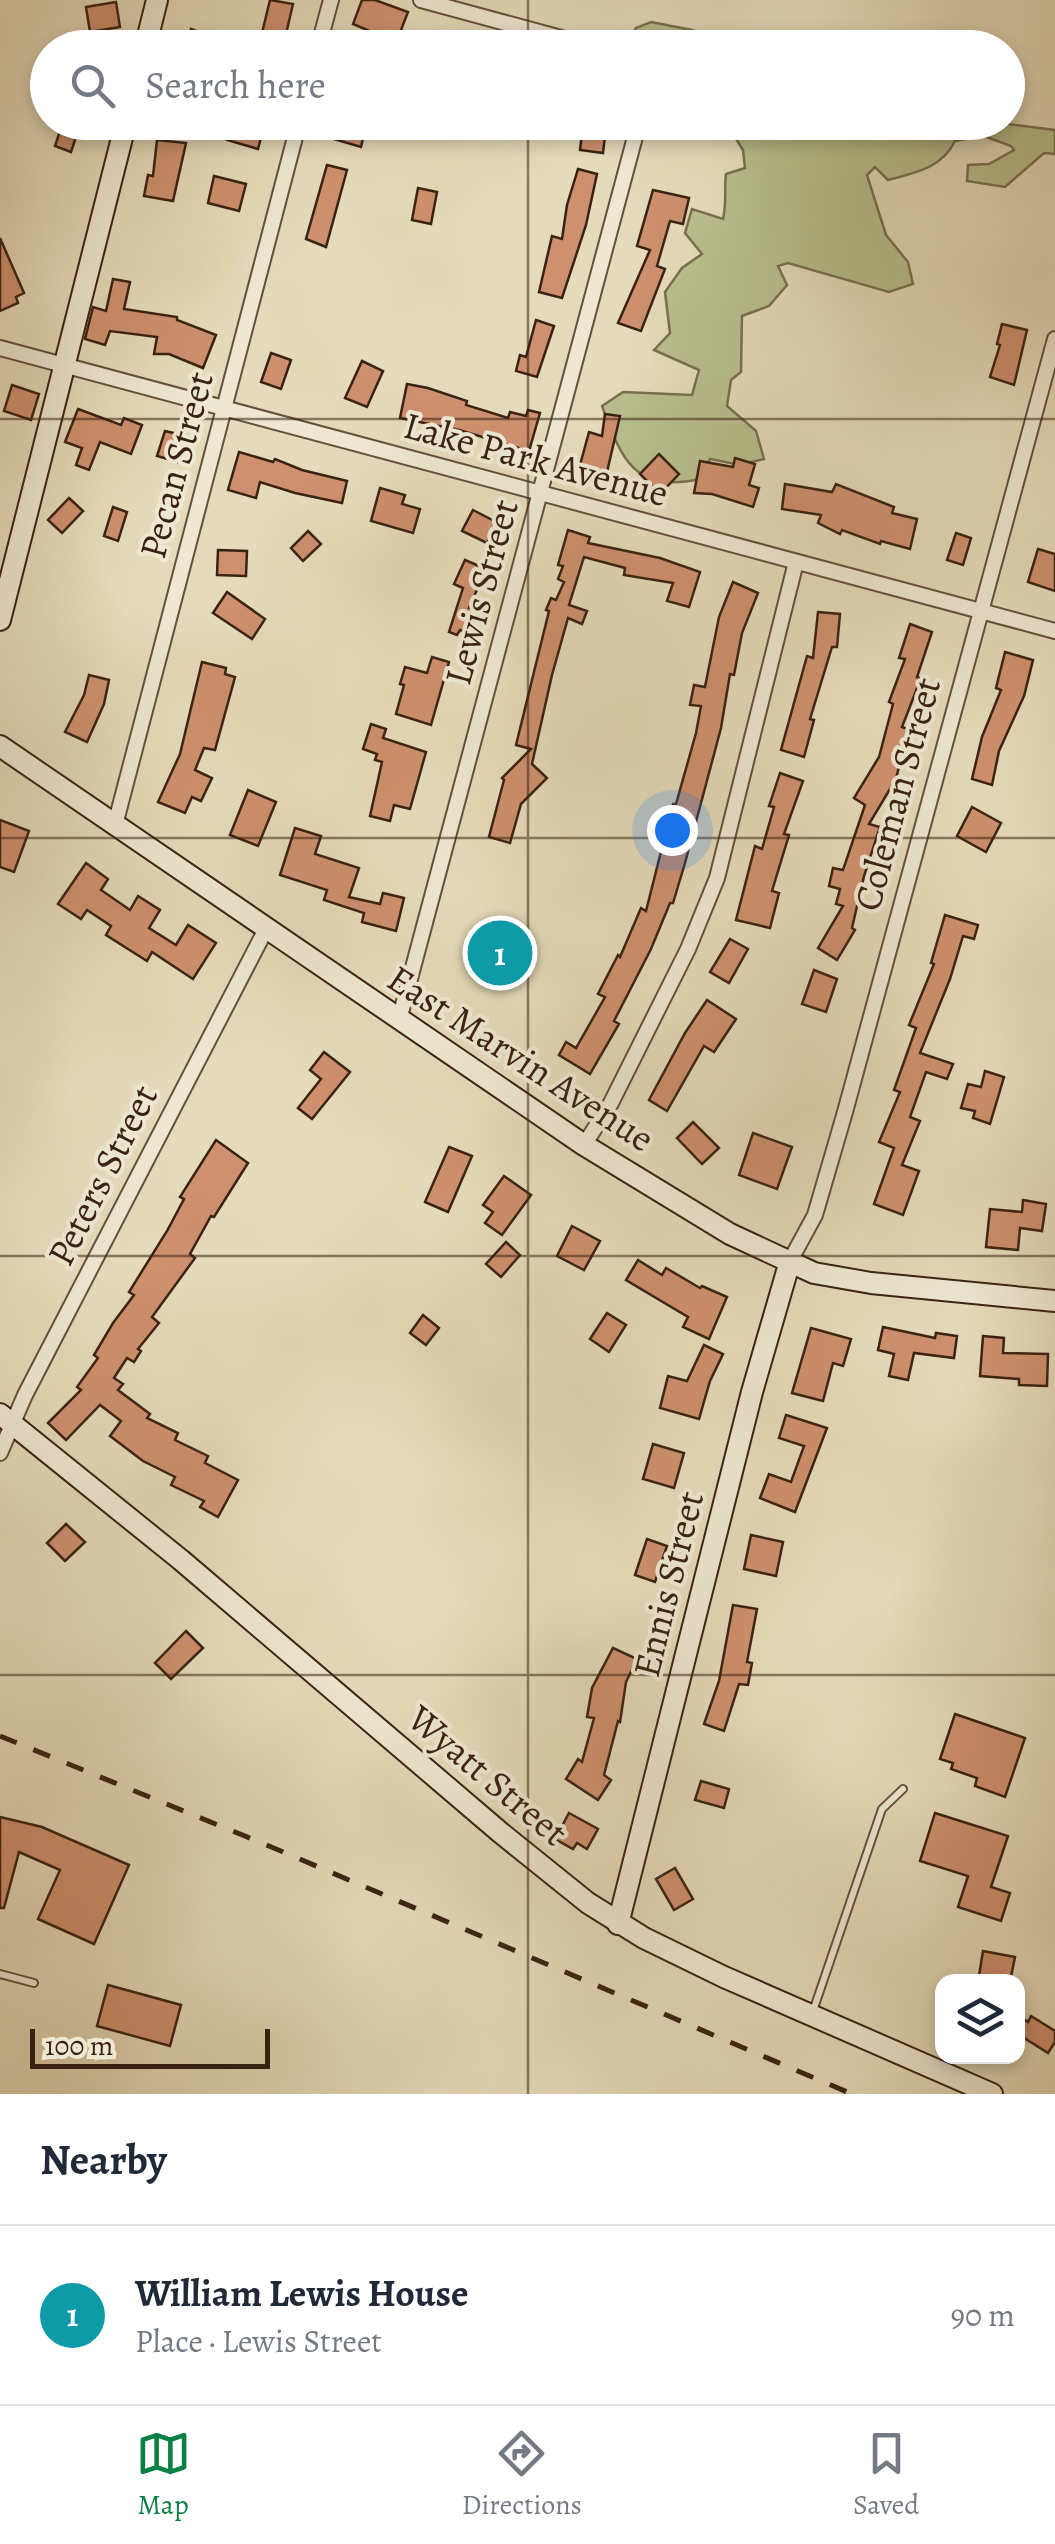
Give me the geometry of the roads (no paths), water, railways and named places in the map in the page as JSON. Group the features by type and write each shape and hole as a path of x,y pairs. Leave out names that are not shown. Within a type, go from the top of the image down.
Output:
{"main road":[{"path":"150,30 157,0"},
{"path":"0,620 121,140"},
{"name":"East Marvin Avenue","path":"0,746 584,1145 730,1234 814,1273 871,1283 1055,1301"},
{"name":"Ennis Street","path":"618,1924 752,1392 790,1261"},
{"name":"Wyatt Street","path":"6,1419 182,1560 501,1833 618,1924 724,1977 992,2094"}],"street":[{"path":"323,30 331,0"},
{"path":"421,0 532,30"},
{"name":"Pecan Street","path":"115,825 293,140"},
{"name":"Lewis Street","path":"400,1020 634,140"},
{"name":"Coleman Street","path":"790,1261 815,1214 1055,339"},
{"name":"Lake Park Avenue","path":"0,348 1055,631"},
{"path":"584,1145 610,1103 688,949 717,878 796,562"},
{"name":"Peters Street","path":"0,1453 6,1419 266,929"}],"lane":[{"path":"812,2015 882,1809 903,1789"},
{"path":"0,1974 34,1983"}],"railway":[{"path":"0,1736 852,2094"}],"place":[{"name":"William Lewis House","path":"500,953"}]}
